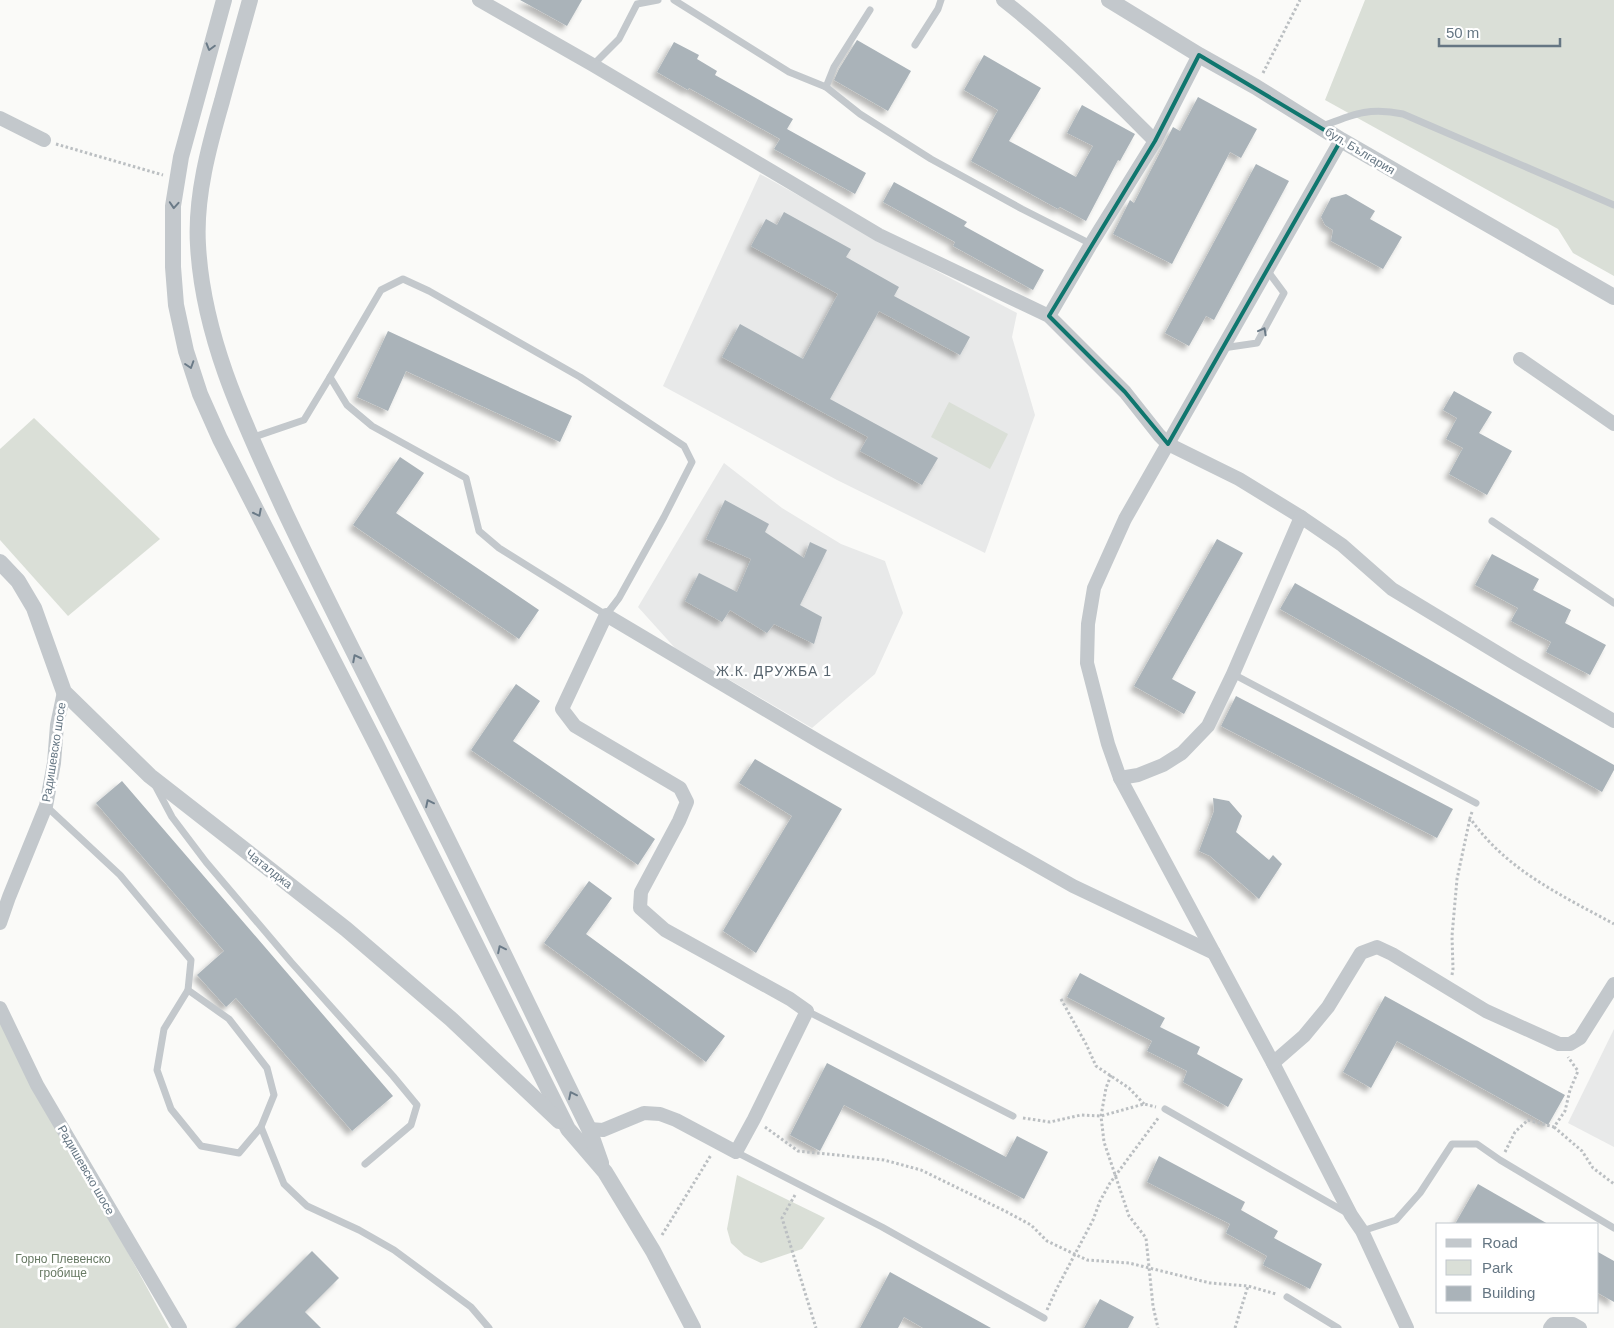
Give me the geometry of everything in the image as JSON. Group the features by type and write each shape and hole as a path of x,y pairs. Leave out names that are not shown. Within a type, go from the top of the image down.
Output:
{"street":[{"path":"224,0 181,157 174,206 173,267 176,305 186,351 200,394 220,439 568,1129 605,1172 653,1251 692,1328"},
{"path":"250,0 208,151 201,191 198,243 203,296 224,372 251,438 341,628 589,1129 605,1172"},
{"path":"479,0 593,65 879,235 1049,316 1125,392 1158,435 1168,444 1238,480 1301,517 1342,545 1392,589 1614,721"},
{"path":"1003,0 1021,14 1095,82 1155,140"},
{"name":"бул. България","path":"1108,0 1256,87 1341,140 1614,298"},
{"path":"1049,316 1155,140 1200,55"},
{"path":"0,118 44,140"},
{"path":"1341,140 1125,519 1094,588 1088,624 1087,663 1108,744 1120,778 1273,1063 1351,1215 1362,1231 1407,1328"},
{"path":"1520,359 1614,424"},
{"path":"1120,778 1138,775 1163,765 1182,753 1208,726 1233,674 1301,517"},
{"name":"Чаталджа","path":"0,562 18,581 34,608 64,692 150,776 346,928 451,1020 568,1129"},
{"path":"568,1129 603,1130 644,1113 660,1114 676,1120 736,1152 807,1012 790,999 665,930 640,908 641,892 679,822 687,802 680,788 575,726 562,709 606,615 828,747 1073,886 1214,953"},
{"name":"Радишевско шосе","path":"0,923 46,806 54,763 57,725 64,692"},
{"path":"1273,1063 1304,1036 1328,1007 1361,953 1377,947 1486,1010 1559,1044 1570,1044 1580,1038 1614,984"},
{"name":"Радишевско шосе","path":"0,1008 37,1085 180,1328"},
{"path":"1550,1328 1553,1324 1573,1324 1580,1328"}],"lane":[{"path":"593,65 619,40 638,2 658,0"},
{"path":"674,0 789,72 826,87 860,114 932,159 1022,209 1091,244"},
{"path":"915,46 941,0"},
{"path":"826,87 834,67 870,10"},
{"path":"1320,127 1364,111 1378,110 1403,114 1614,205"},
{"path":"1222,348 1257,343 1284,293 1267,270"},
{"path":"251,438 304,420 381,290 403,279 429,290 580,377 684,446 692,462 619,598 606,615 500,548 479,531 466,478 372,426 347,405 330,377"},
{"path":"1492,521 1614,603"},
{"path":"1233,674 1476,802"},
{"path":"150,776 172,817 206,862 417,1105 411,1125 365,1164"},
{"path":"46,806 120,876 191,960 188,990 164,1029 157,1070 171,1109 201,1146 239,1153 261,1127 274,1095 267,1068 229,1018 188,990"},
{"path":"807,1012 1013,1116"},
{"path":"1164,1109 1351,1215"},
{"path":"261,1127 284,1184 307,1206 360,1230 394,1250 471,1307 488,1328"},
{"path":"1362,1231 1396,1220 1420,1193 1452,1144 1478,1144 1500,1160 1614,1228"},
{"path":"736,1152 882,1228 1044,1318"},
{"path":"1286,1297 1338,1328"}],"path":[{"path":"1256,87 1300,0"},
{"path":"44,140 177,180"},
{"path":"1449,988 1453,969 1452,936 1457,879 1470,818 1476,802"},
{"path":"1470,818 1482,835 1534,880 1614,924"},
{"path":"1061,999 1096,1066 1129,1088 1144,1104"},
{"path":"1554,1127 1565,1111 1570,1090 1578,1071 1559,1044"},
{"path":"1111,1075 1106,1088 1101,1116 1104,1142 1129,1216 1146,1238 1153,1306 1158,1328"},
{"path":"1013,1116 1050,1122 1081,1115 1101,1116 1144,1104 1164,1109 1100,1201 1093,1220 1056,1290 1044,1318"},
{"path":"754,1119 798,1151 884,1160 922,1170 1031,1225 1047,1241 1087,1260 1129,1264 1210,1284 1248,1286 1286,1297"},
{"path":"1500,1160 1515,1132 1528,1120 1554,1127 1582,1151 1593,1168 1614,1184"},
{"path":"653,1251 719,1142"},
{"path":"801,1185 782,1218 816,1328"},
{"path":"1235,1328 1248,1286"}],"highlighted area":[{"path":"1199,55 1341,140 1168,444 1125,392 1049,316 1155,141"}],"shaded area":[{"path":"760,174 887,245 1017,313 1012,337 1035,415 985,553 837,480 663,386"},
{"path":"724,463 782,508 841,544 885,561 903,613 875,674 812,728 675,648 638,607"},
{"path":"1614,1029 1614,1147 1568,1123"}],"green space":[{"path":"1365,0 1614,0 1614,276 1573,253 1558,229 1325,100"},
{"path":"949,402 1008,434 990,469 931,437"},
{"path":"34,418 160,539 68,616 0,540 0,449"},
{"name":"Горно Плевенско гробище","path":"0,1018 169,1328 0,1328"},
{"path":"737,1175 825,1218 802,1249 761,1263 744,1255 731,1243 727,1229"}],"building":[{"path":"520,0 582,0 567,26"},
{"path":"857,40 911,71 888,111 834,80"},
{"path":"674,42 699,55 697,59 717,71 715,75 793,119 787,129 866,173 855,194 774,149 780,139 657,72"},
{"path":"984,55 1041,88 1009,141 1076,177 1093,146 1067,133 1082,105 1135,134 1120,161 1118,160 1086,221 1060,207 1058,209 971,161 998,110 964,90"},
{"path":"1198,97 1257,129 1241,158 1230,152 1172,264 1113,234 1130,200 1134,203 1173,127 1180,131"},
{"path":"1256,164 1289,181 1214,320 1206,316 1189,346 1165,333"},
{"path":"894,182 967,222 964,226 1044,270 1033,290 953,246 955,242 883,202"},
{"path":"1346,194 1375,211 1370,219 1402,237 1383,269 1331,241 1333,230 1325,225 1321,217 1331,198"},
{"path":"784,212 851,249 846,257 899,287 894,296 970,337 960,355 879,311 830,399 938,458 922,485 860,451 868,437 722,357 740,324 803,359 838,294 751,246 766,219 777,225"},
{"path":"388,331 572,416 560,442 406,371 388,411 357,397"},
{"path":"1454,391 1492,412 1479,433 1512,451 1487,495 1449,474 1463,448 1446,439 1457,418 1443,410"},
{"path":"400,457 424,473 396,513 539,610 519,639 353,525"},
{"path":"725,500 769,524 765,532 804,558 810,542 827,550 800,605 822,617 814,644 774,624 767,633 730,610 722,622 685,601 699,573 737,592 751,559 706,539"},
{"path":"1217,539 1243,553 1172,679 1196,692 1184,714 1134,686"},
{"path":"1492,554 1539,579 1533,590 1571,610 1565,623 1606,645 1590,675 1546,652 1551,642 1511,621 1518,608 1475,585"},
{"path":"1295,583 1614,765 1614,770 1602,792 1280,609"},
{"path":"516,684 540,701 513,741 655,839 638,865 471,750"},
{"path":"1236,696 1453,809 1437,838 1221,726"},
{"path":"755,759 842,809 756,953 723,931 792,816 739,783"},
{"path":"122,781 393,1096 352,1131 236,998 226,1007 197,975 224,951 96,803"},
{"path":"1213,798 1229,801 1242,816 1236,832 1269,860 1273,855 1282,864 1259,899 1210,856 1199,851 1214,811"},
{"path":"589,881 612,898 586,934 725,1036 706,1062 544,943"},
{"path":"1080,973 1165,1018 1160,1027 1200,1047 1197,1054 1243,1079 1228,1107 1183,1082 1187,1071 1147,1051 1152,1041 1067,997"},
{"path":"1385,996 1565,1095 1548,1125 1397,1041 1371,1088 1343,1072"},
{"path":"827,1063 1006,1157 1017,1136 1048,1152 1024,1199 844,1105 820,1151 790,1135"},
{"path":"1159,1156 1245,1202 1241,1210 1278,1231 1274,1238 1322,1264 1310,1289 1263,1265 1267,1256 1226,1233 1230,1224 1147,1182"},
{"path":"1478,1184 1546,1223 1456,1223"},
{"path":"312,1251 339,1278 305,1312 321,1328 235,1328"},
{"path":"1599,1253 1614,1261 1614,1302 1599,1294"},
{"path":"890,1272 991,1328 923,1328 904,1317 898,1328 860,1328"},
{"path":"1100,1299 1134,1317 1128,1328 1084,1328"}],"district":[{"name":"Ж.К. ДРУЖБА 1","path":"774,671"}]}
